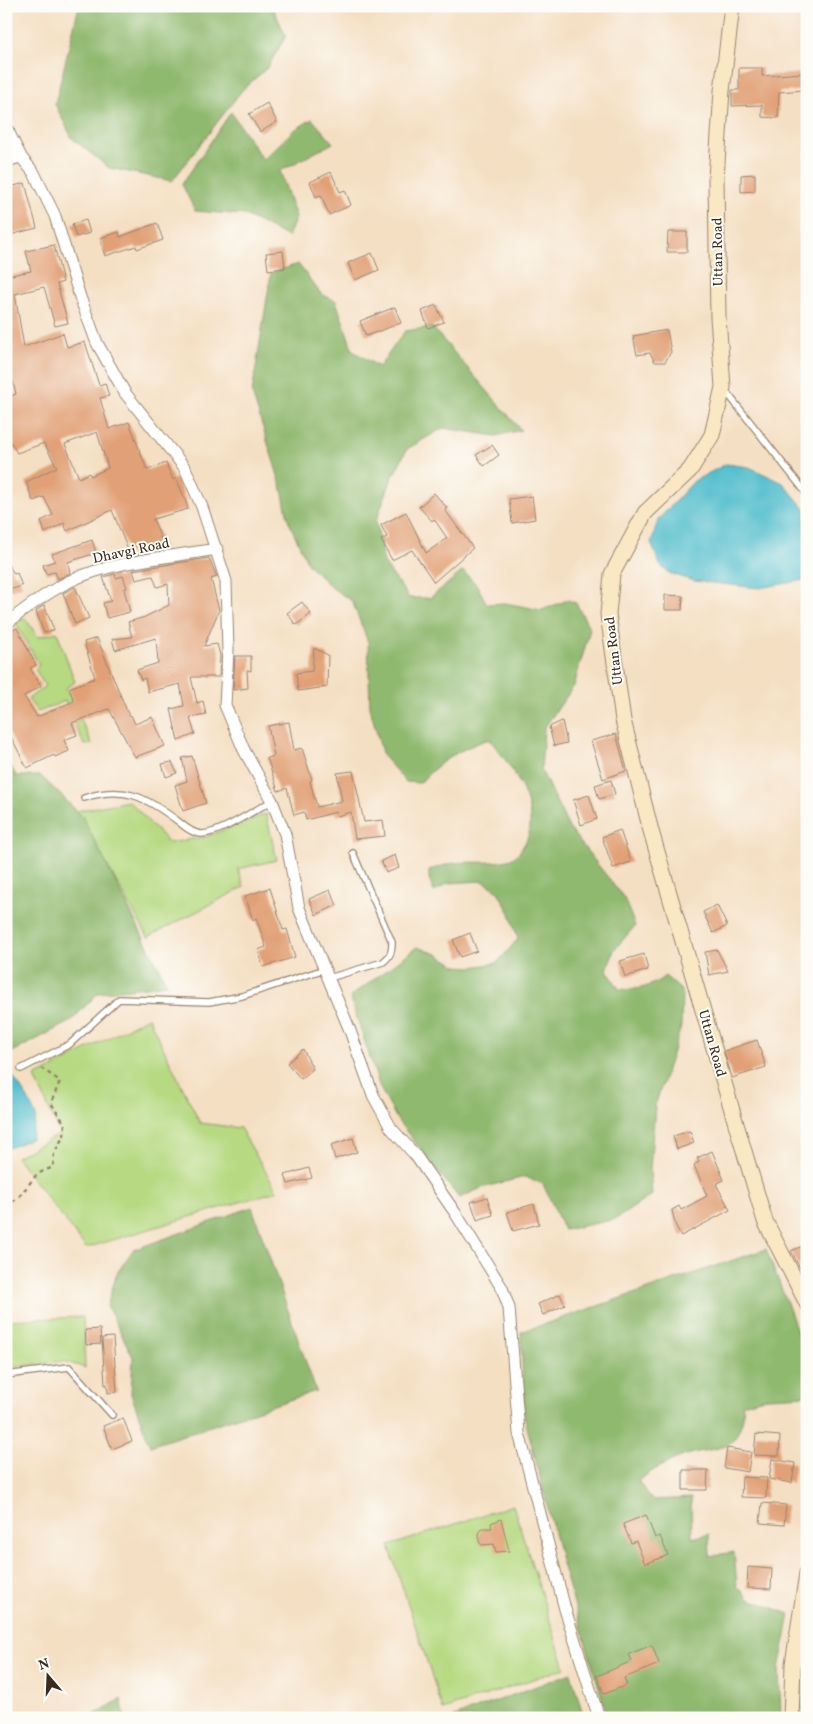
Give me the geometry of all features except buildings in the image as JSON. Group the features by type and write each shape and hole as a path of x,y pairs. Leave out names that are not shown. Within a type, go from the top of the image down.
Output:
{"main road":[{"name":"Uttan Road","path":"732,6 722,91 716,178 718,318 723,387 712,436 690,470 645,513 612,574 608,614 623,720 651,831 765,1221 807,1303"},
{"path":"791,1718 793,1664 807,1573"}],"street":[{"path":"6,127 21,157 34,173 55,216 80,297 97,342 125,393 185,468 202,507 226,581 228,650 224,705 272,801 285,834 299,908 327,973 378,1104 391,1128 416,1156 456,1214 502,1288 509,1308 519,1433 565,1609 599,1718"},
{"path":"6,161 21,157"},
{"name":"Dhavgi Road","path":"6,624 37,599 71,581 101,570 216,549"}],"lane":[{"path":"723,387 807,494"},
{"path":"84,798 101,793 122,792 139,796 160,807 190,830 200,834 212,832 272,801"},
{"path":"21,1069 70,1044 119,999 216,1001 242,996 327,973 383,962 388,958 392,950 392,942 353,853"},
{"path":"6,1376 62,1366 69,1367 112,1415"}],"path":[{"path":"6,1206 19,1197 36,1174 53,1167 54,1154 64,1135 66,1124 51,1103 60,1081 52,1074 33,1064"}],"green space":[{"path":"79,6 272,6 286,36 267,68 243,89 172,181 109,168 72,138 55,104"},
{"path":"231,112 263,160 293,131 312,119 333,143 280,171 296,217 288,237 245,215 195,211 182,184"},
{"path":"298,264 321,294 336,301 353,351 379,367 405,331 432,327 521,430 496,436 443,428 407,449 392,478 376,521 384,563 409,598 430,598 463,571 476,584 487,604 505,603 542,610 568,600 576,603 590,629 574,686 544,728 541,770 569,828 624,898 635,926 614,950 607,970 619,989 644,987 655,983 665,976 682,991 681,1027 655,1106 650,1169 652,1195 616,1219 564,1230 543,1184 525,1177 484,1187 459,1198 398,1121 380,1088 350,997 417,947 437,954 457,966 472,967 497,963 518,939 510,913 497,890 483,881 448,883 434,892 429,878 429,870 455,863 495,862 510,859 522,848 528,835 530,820 528,806 516,776 489,739 452,756 435,768 420,783 406,782 383,756 370,708 368,642 352,601 331,587 308,564 289,522 281,485 252,393 271,273"},
{"path":"25,618 38,637 57,632 75,682 66,688 92,744 84,745 65,701 38,712 28,699 45,686 35,669 39,665 16,623"},
{"path":"6,756 16,776 41,776 82,816 167,984 98,993 71,1021 7,1055"},
{"path":"129,801 169,843 205,837 266,814 277,860 238,869 244,887 148,937 76,811"},
{"path":"148,1017 200,1123 240,1128 277,1191 86,1248 16,1157 60,1134 35,1077"},
{"path":"252,1207 316,1391 150,1446 131,1394 133,1357 107,1306 117,1273 133,1250"},
{"path":"766,1249 799,1339 806,1376 807,1395 767,1397 742,1404 742,1420 739,1430 731,1442 719,1448 683,1456 656,1469 638,1481 653,1500 691,1498 692,1538 709,1534 710,1556 734,1552 737,1586 749,1599 790,1614 779,1669 781,1718 608,1718 561,1560 524,1415 521,1332"},
{"path":"83,1317 85,1368 64,1361 6,1368 6,1320"},
{"path":"513,1505 565,1668 443,1710 389,1546"},
{"path":"804,1623 807,1624 807,1718 797,1718"},
{"path":"571,1673 584,1718 452,1718"},
{"path":"121,1699 125,1718 88,1718"}],"water":[{"path":"726,464 749,467 783,483 805,509 807,576 805,580 759,588 694,581 669,573 660,565 651,543 658,520 694,481"},
{"path":"6,1066 28,1099 36,1116 31,1139 6,1149"}]}
